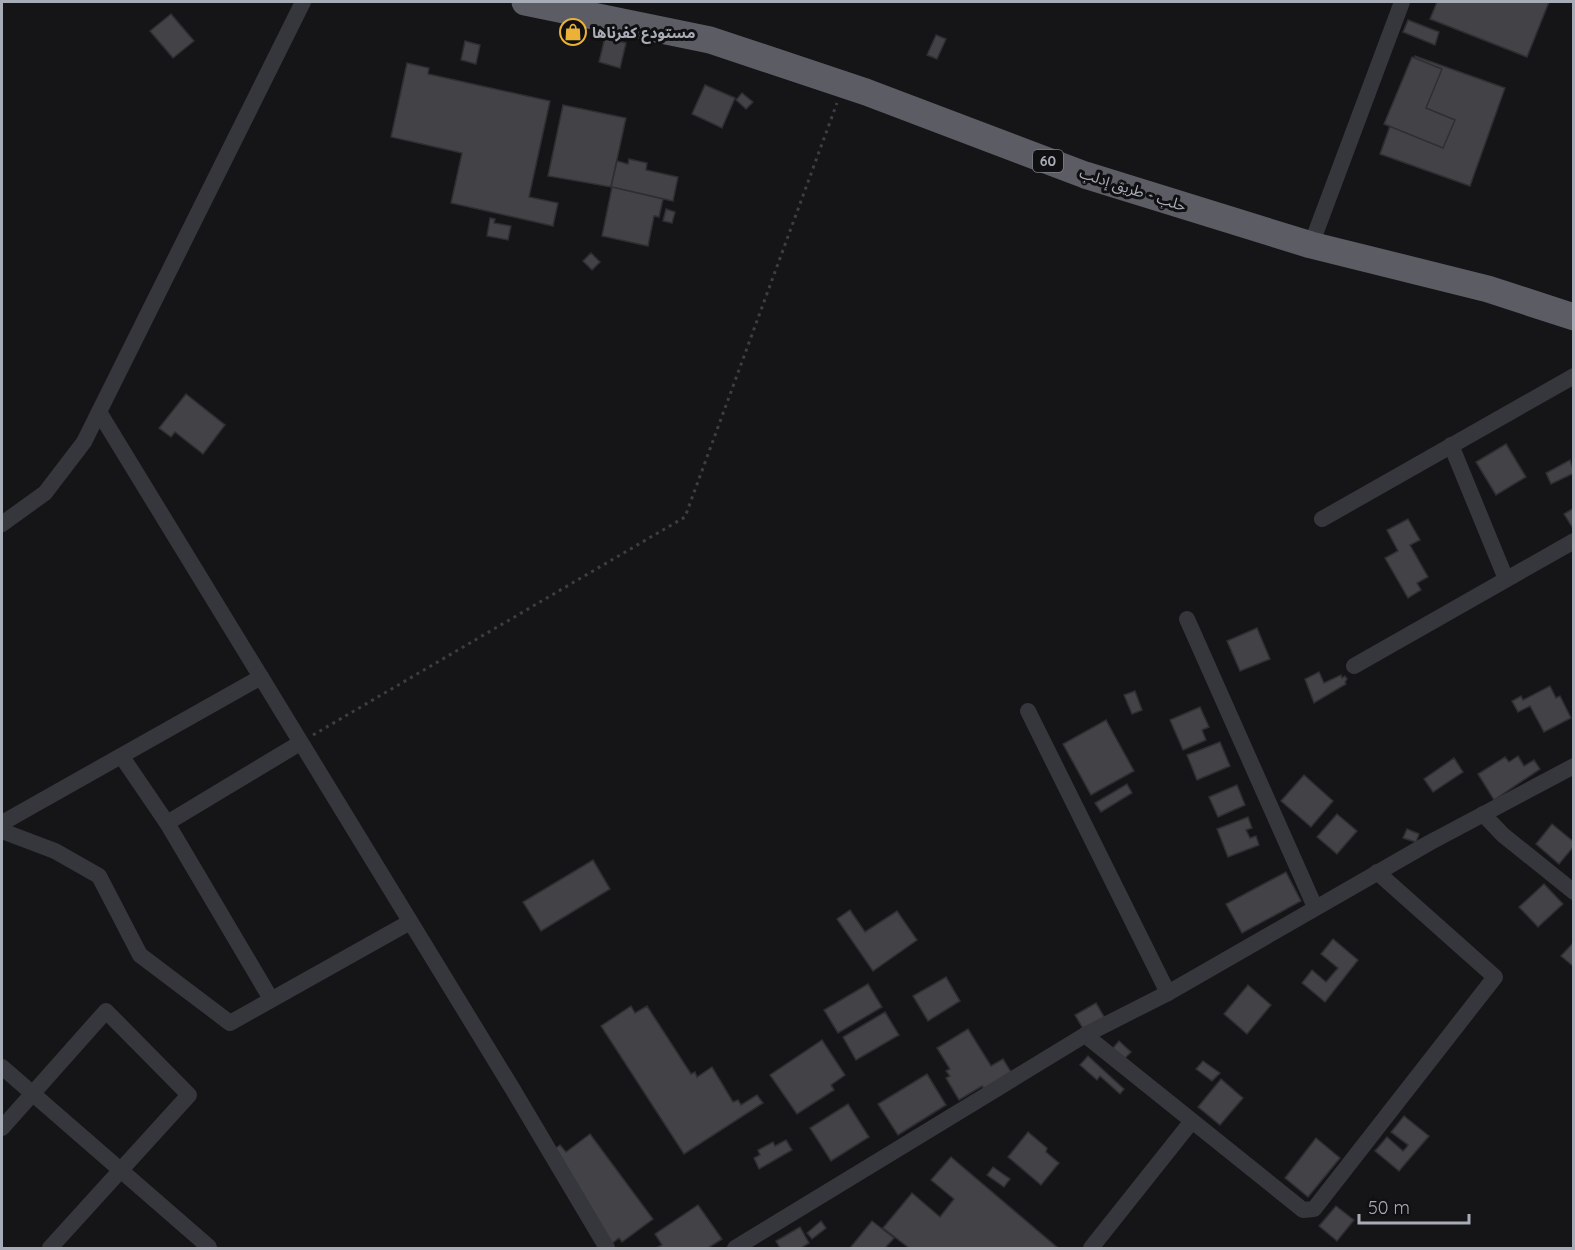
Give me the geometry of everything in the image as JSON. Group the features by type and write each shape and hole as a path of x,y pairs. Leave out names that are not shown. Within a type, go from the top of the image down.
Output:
{"highway":[{"name":"حلب - طريق إدلب","path":"525,2 710,40 843,85 1085,175 1311,245 1488,289 1574,317"}],"street":[{"path":"2,524 45,493 84,442 303,2"},
{"path":"1311,245 1402,2"},
{"path":"1322,519 1574,376"},
{"path":"99,412 607,1248"},
{"path":"1451,445 1506,579"},
{"path":"1354,666 1574,542"},
{"path":"1187,619 1315,907"},
{"path":"2,823 261,677"},
{"path":"1028,711 1168,993"},
{"path":"167,823 300,742"},
{"path":"122,757 167,823 270,999"},
{"path":"735,1248 1085,1035 1168,993 1377,872 1574,766"},
{"path":"1484,814 1503,835 1574,892"},
{"path":"2,831 55,851 99,876 140,955 230,1023 411,922"},
{"path":"1085,1035 1303,1210 1314,1209 1495,977 1377,872"},
{"path":"2,1128 106,1011 189,1095 50,1248"},
{"path":"2,1067 209,1247 207,1248"},
{"path":"1091,1248 1192,1121"}],"path":[{"path":"300,742 685,518 843,85"}],"building":[{"path":"1437,2 1549,2 1527,57 1430,19"},
{"path":"171,14 194,41 173,58 150,31"},
{"path":"1408,20 1439,32 1435,45 1403,32"},
{"path":"936,35 946,39 937,59 927,55"},
{"path":"605,37 626,43 620,68 599,62"},
{"path":"465,41 480,45 476,64 461,60"},
{"path":"1415,56 1505,88 1470,186 1380,154"},
{"path":"1412,57 1442,69 1426,108 1455,120 1443,148 1384,124"},
{"path":"407,63 429,68 428,74 550,101 529,197 558,203 553,226 451,203 462,153 391,137"},
{"path":"705,85 735,98 722,128 692,114"},
{"path":"742,93 753,102 746,109 736,100"},
{"path":"563,105 626,118 611,187 548,176"},
{"path":"629,159 647,163 646,170 678,177 673,201 611,187 617,161 628,164"},
{"path":"612,187 663,199 659,217 654,216 648,246 602,236"},
{"path":"666,209 675,212 672,223 663,221"},
{"path":"490,218 495,219 494,223 511,226 508,240 487,236"},
{"path":"591,253 600,262 592,270 583,261"},
{"path":"186,394 225,425 203,454 175,432 171,437 159,428"},
{"path":"1506,444 1526,477 1496,495 1476,462"},
{"path":"1570,460 1574,473 1551,484 1546,473"},
{"path":"1574,508 1574,530 1564,514"},
{"path":"1408,519 1420,540 1410,545 1428,577 1417,583 1421,590 1408,598 1385,558 1398,551 1387,530"},
{"path":"1257,628 1270,659 1240,671 1227,641"},
{"path":"1319,672 1324,683 1341,675 1342,678 1345,676 1347,679 1346,684 1314,703 1305,679"},
{"path":"1550,686 1556,698 1560,696 1571,718 1544,732 1530,706 1518,712 1512,701 1521,696 1523,700"},
{"path":"1135,691 1142,710 1132,714 1124,695"},
{"path":"1200,707 1209,727 1202,730 1206,740 1183,750 1170,720"},
{"path":"1106,720 1134,771 1091,795 1063,744"},
{"path":"1220,742 1230,766 1197,780 1187,755"},
{"path":"1518,756 1524,766 1534,760 1540,769 1494,800 1478,774 1505,757 1509,762"},
{"path":"1454,758 1463,772 1433,792 1424,779"},
{"path":"1304,775 1333,801 1311,827 1281,801"},
{"path":"1127,784 1132,793 1101,812 1095,803"},
{"path":"1237,785 1245,805 1218,817 1209,797"},
{"path":"1337,814 1357,831 1337,854 1317,837"},
{"path":"1248,817 1252,828 1246,830 1250,838 1256,836 1259,845 1228,857 1217,829"},
{"path":"1552,824 1574,842 1574,846 1559,864 1536,844"},
{"path":"1407,829 1419,834 1416,842 1403,838"},
{"path":"593,860 610,889 541,931 523,902"},
{"path":"1286,872 1301,901 1242,933 1226,904"},
{"path":"1544,884 1563,904 1538,927 1519,907"},
{"path":"850,910 865,932 897,911 917,940 873,971 837,919"},
{"path":"1333,939 1358,960 1325,1002 1302,983 1312,970 1326,982 1338,968 1321,954"},
{"path":"1574,942 1574,967 1561,956"},
{"path":"946,977 960,1001 928,1021 913,996"},
{"path":"868,984 882,1007 838,1033 824,1010"},
{"path":"1248,985 1271,1005 1247,1034 1224,1014"},
{"path":"1096,1003 1106,1020 1085,1032 1075,1015"},
{"path":"631,1006 635,1013 647,1006 691,1074 695,1072 697,1077 712,1067 733,1102 738,1100 741,1105 757,1095 763,1103 684,1154 601,1026"},
{"path":"885,1012 899,1035 856,1060 843,1037"},
{"path":"968,1029 991,1066 1003,1059 1011,1072 984,1089 982,1086 959,1100 946,1078 950,1076 946,1071 950,1069 937,1048"},
{"path":"822,1040 845,1075 831,1085 834,1090 797,1114 770,1075"},
{"path":"1119,1041 1131,1052 1124,1059 1113,1048"},
{"path":"1088,1056 1124,1089 1120,1094 1100,1076 1097,1080 1080,1065"},
{"path":"1203,1061 1220,1073 1212,1081 1196,1069"},
{"path":"927,1074 946,1105 898,1135 878,1104"},
{"path":"1221,1079 1243,1098 1220,1125 1198,1107"},
{"path":"848,1104 869,1137 831,1161 810,1128"},
{"path":"1404,1116 1429,1136 1399,1171 1375,1151 1387,1137 1403,1151 1406,1148 1408,1145 1391,1132"},
{"path":"1028,1132 1047,1148 1046,1152 1059,1163 1041,1185 1008,1157"},
{"path":"590,1134 653,1219 622,1242 619,1238 611,1244 548,1154 560,1145 566,1152"},
{"path":"1316,1138 1340,1158 1308,1197 1285,1178"},
{"path":"786,1140 792,1150 759,1169 754,1158 760,1155 758,1150 773,1142 775,1146"},
{"path":"951,1157 1058,1248 909,1248 883,1228 912,1193 940,1217 954,1199 931,1180"},
{"path":"993,1167 1010,1179 1004,1187 987,1175"},
{"path":"698,1205 722,1239 708,1248 656,1248 662,1245 655,1234"},
{"path":"1336,1206 1354,1220 1337,1241 1319,1226"},
{"path":"821,1221 826,1228 812,1239 807,1233"},
{"path":"872,1221 894,1238 885,1248 850,1248"},
{"path":"800,1227 809,1243 801,1248 780,1248 776,1241"}],"place":[{"name":"مستودع كفرناها","path":"573,32"}]}
